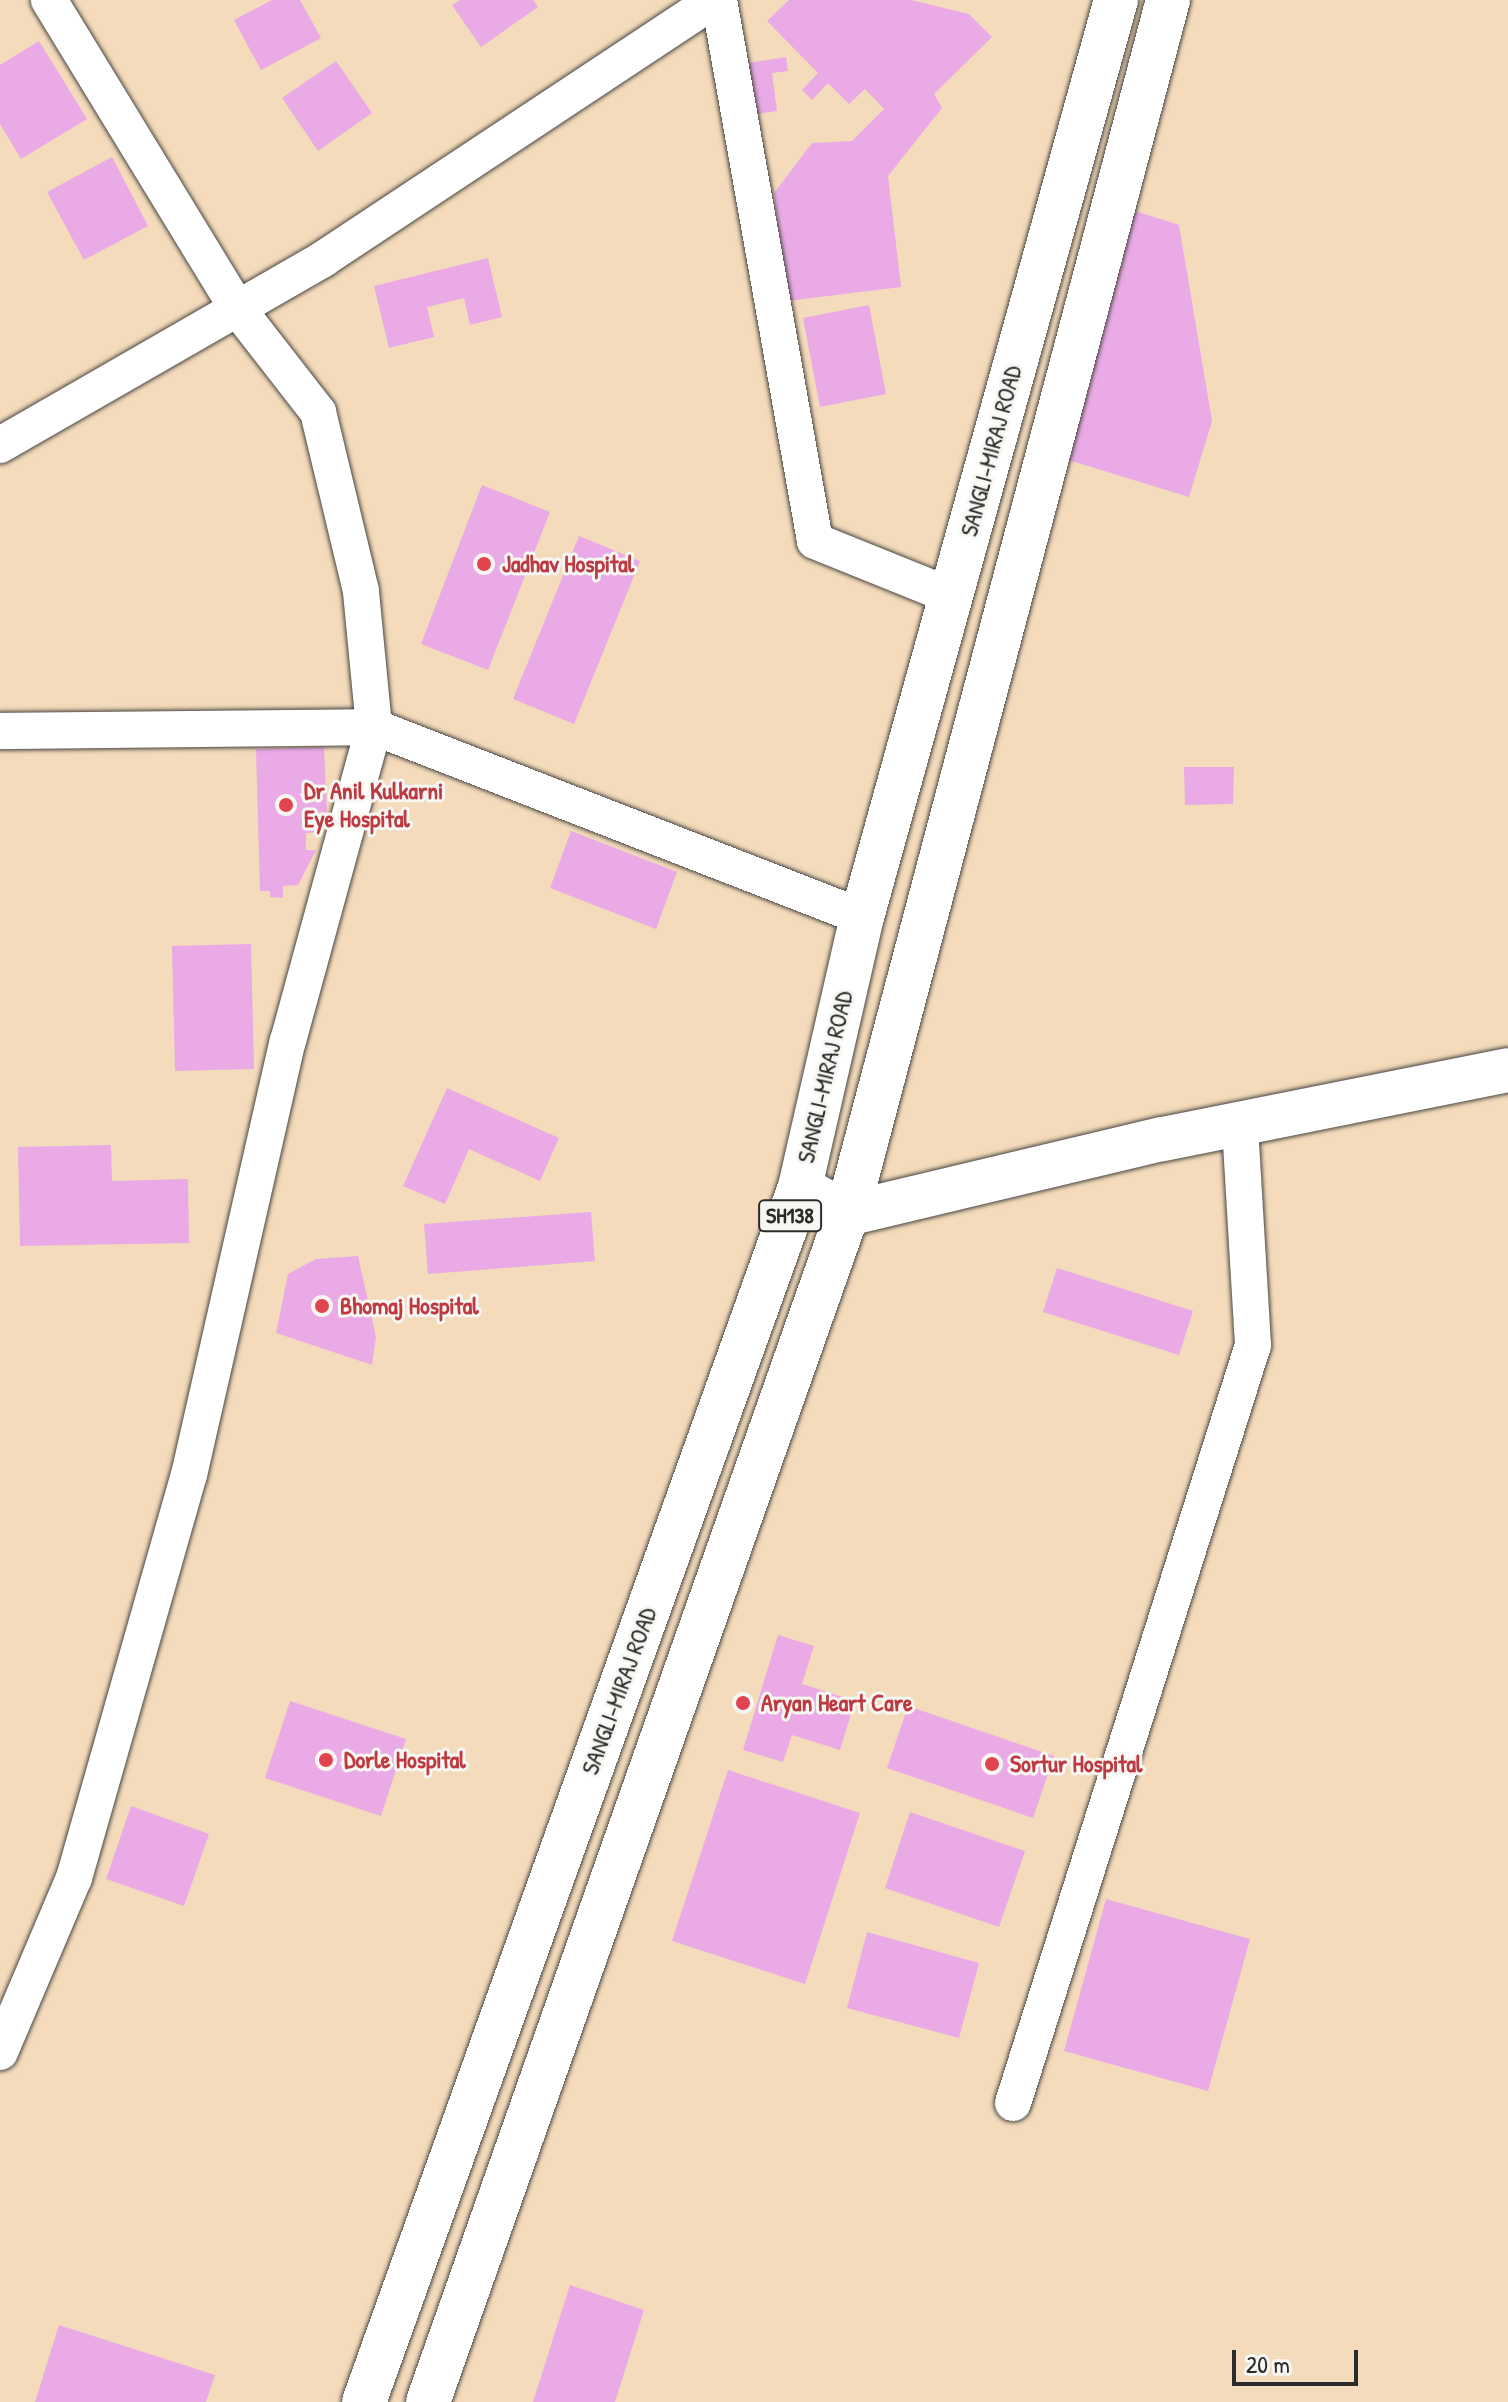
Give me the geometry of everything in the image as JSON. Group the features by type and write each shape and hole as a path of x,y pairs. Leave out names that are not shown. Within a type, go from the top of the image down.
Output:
{"main road":[{"name":"SANGLI-MIRAJ ROAD","path":"364,2402 800,1187 862,917 1116,0"},
{"path":"428,2402 847,1214 1168,0"},
{"path":"800,1187 847,1214 1240,1124 1508,1070"}],"street":[{"path":"0,2052 14,1983 74,1878 189,1475 288,1041 374,727 361,591 318,412 237,308 49,0"},
{"path":"0,445 323,259 717,0 815,541 951,596"},
{"path":"0,731 374,727 862,917"},
{"path":"1013,2103 1253,1345 1240,1124"}],"building":[{"path":"272,0 300,0 321,38 261,70 234,20"},
{"path":"460,0 533,0 538,7 481,47 452,5"},
{"path":"789,0 911,0 969,14 992,37 934,94 942,108 888,176 901,287 787,301 774,193 812,143 852,141 884,109 865,89 849,104 828,83 812,100 802,90 818,73 767,21"},
{"path":"39,41 87,119 21,159 0,124 0,65"},
{"path":"786,57 788,71 772,73 777,111 750,115 743,64"},
{"path":"336,61 372,113 318,151 282,98"},
{"path":"112,157 148,226 84,260 47,192"},
{"path":"1129,209 1179,225 1212,421 1189,497 1052,455"},
{"path":"488,258 502,317 470,325 464,298 427,307 434,337 389,348 374,286"},
{"path":"869,305 886,394 820,407 803,318"},
{"path":"482,485 550,512 488,670 421,644"},
{"path":"579,536 640,561 574,724 513,699"},
{"path":"324,747 327,812 307,813 308,822 322,822 322,832 306,833 306,850 316,850 298,885 283,886 283,898 270,897 270,891 260,891 256,749"},
{"path":"1184,767 1234,767 1233,804 1185,805"},
{"path":"571,831 677,872 656,929 550,888"},
{"path":"251,944 254,1069 175,1071 172,946"},
{"path":"447,1088 559,1138 540,1181 469,1149 445,1204 403,1186"},
{"path":"111,1145 112,1181 188,1179 189,1243 20,1246 18,1147"},
{"path":"591,1212 595,1261 428,1274 424,1224"},
{"path":"358,1256 376,1337 372,1365 276,1333 288,1274 316,1259"},
{"path":"1057,1268 1193,1311 1179,1355 1043,1312"},
{"path":"778,1635 814,1646 802,1684 855,1701 840,1750 792,1735 783,1762 743,1750"},
{"path":"290,1701 406,1739 381,1816 265,1778"},
{"path":"908,1706 1054,1756 1033,1818 887,1768"},
{"path":"728,1770 860,1813 805,1984 672,1941"},
{"path":"131,1806 209,1834 184,1906 106,1879"},
{"path":"910,1812 1025,1851 999,1927 885,1888"},
{"path":"1106,1899 1250,1939 1208,2091 1064,2051"},
{"path":"867,1932 979,1963 959,2038 847,2008"},
{"path":"570,2285 644,2310 615,2402 533,2402"},
{"path":"59,2325 215,2375 206,2402 35,2402"}],"place":[{"name":"Jadhav Hospital","path":"484,564"},
{"name":"Dr Anil Kulkarni Eye Hospital","path":"286,805"},
{"name":"Bhomaj Hospital","path":"322,1306"},
{"name":"Aryan Heart Care","path":"743,1703"},
{"name":"Dorle Hospital","path":"326,1760"},
{"name":"Sortur Hospital","path":"992,1764"}]}
